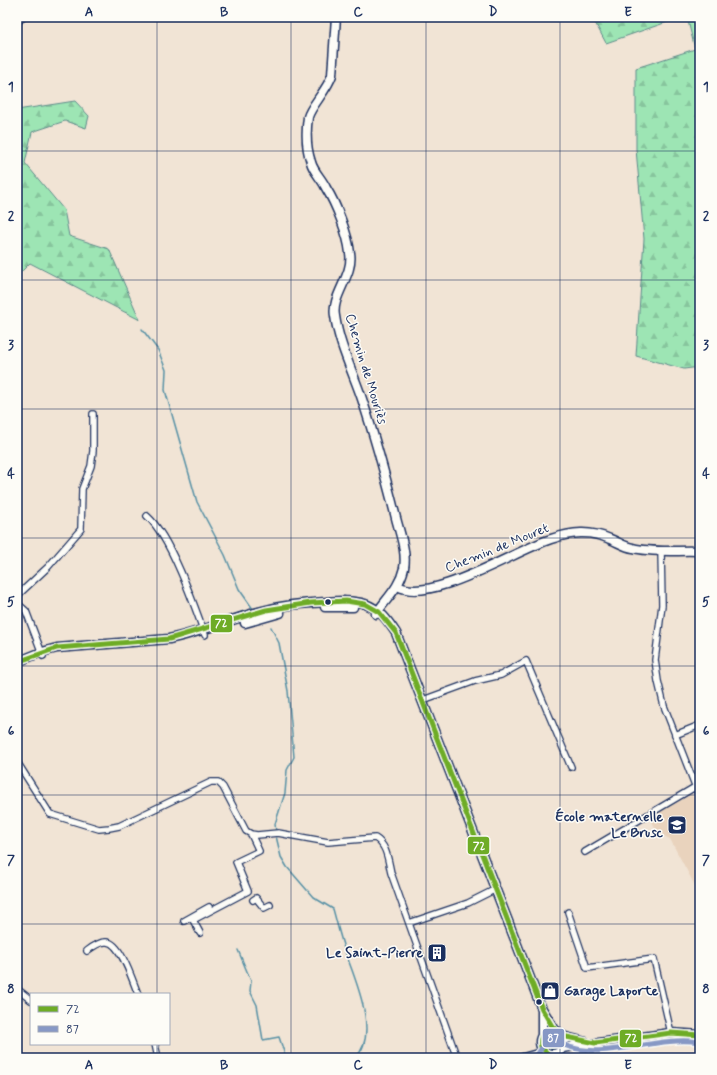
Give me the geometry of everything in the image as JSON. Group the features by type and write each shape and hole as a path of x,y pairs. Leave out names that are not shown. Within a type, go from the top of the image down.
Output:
{"main road":[{"name":"Chemin de Mouriès","path":"336,17 332,75 329,84 308,115 307,140 311,163 327,189 342,227 350,253 349,269 336,303 334,315 345,354 362,398 402,544 405,562 398,586 377,613"},
{"name":"Chemin de Mouret","path":"398,586 410,591 417,591 447,584 545,541 579,532 600,534 632,548 700,551"},
{"path":"17,662 43,654 66,651 120,646 170,644 265,610 300,604 352,602 365,604 391,625 401,647 542,1009 555,1030 562,1036 595,1043"},
{"path":"17,668 43,654"},
{"path":"542,1009 541,1047 549,1055"},
{"path":"525,1057 547,1030 555,1030"},
{"path":"525,1057 559,1053 595,1043 671,1033 700,1035"},
{"path":"559,1053 562,1036"}],"street":[{"path":"17,22 24,17"},
{"path":"17,599 19,594 48,567 81,529 82,488 91,466 93,451 93,414"},
{"path":"147,516 155,523 162,534 183,579 204,633"},
{"path":"661,550 662,605 655,660 663,704 700,798"},
{"path":"17,603 26,611 43,654"},
{"path":"422,700 475,681 501,675 526,661 571,767"},
{"path":"675,735 700,725"},
{"path":"17,762 50,814 99,829 109,828 211,782 218,782 223,787 246,830 251,834 259,851 236,862 248,891 254,902 256,898 264,908 270,906"},
{"path":"585,852 695,787"},
{"path":"251,834 278,833 328,842 375,838 381,842 457,1058"},
{"path":"409,923 468,903 496,889"},
{"path":"200,933 193,920 248,891"},
{"path":"184,920 216,904 221,905"},
{"path":"568,912 587,968 654,959 671,1033"},
{"path":"87,951 95,945 106,942 114,945 123,960 138,993"},
{"path":"17,988 30,999"},
{"path":"156,1045 158,1058"}],"shaded area":[{"name":"École maternelle Le Brusc","path":"692,794 700,811 700,895 670,839 658,833 650,818"}],"green space":[{"path":"592,17 682,17 606,43"},
{"path":"687,17 700,17 700,367 684,369 636,356 644,239 636,149 636,68 695,49"},
{"path":"75,101 89,116 86,128 65,121 32,132 25,163 64,210 69,236 109,249 140,320 30,263 17,276 17,110"},
{"path":"552,1030 557,1031 563,1037 563,1047 557,1053 552,1054 547,1053 541,1047 540,1042 541,1037 547,1031"}],"waterway":[{"path":"142,329 158,350 166,370 165,390 197,502 225,555 239,589 253,609"},
{"path":"271,627 279,643 288,691 294,757 287,770 285,793 275,824 276,832"},
{"path":"276,836 281,857 287,867 313,897 333,909 343,946 359,990 366,1021 366,1035 362,1048 355,1058"},
{"path":"238,950 251,981 250,991 257,1005 263,1040 279,1037 286,1058"}],"transit line":[{"name":"72","path":"17,662 57,648 169,639 266,610 311,603 346,601 365,604 379,612 396,633 542,1009 552,1026 562,1036"},
{"name":"72","path":"552,1058 541,1047 542,1037 550,1030 558,1032 562,1036"},
{"name":"72","path":"562,1036 595,1043 671,1033 700,1035"},
{"name":"87","path":"535,1058 548,1039 552,1037 562,1044 578,1049 594,1051 665,1042 699,1042"}],"place":[{"name":"École maternelle Le Brusc","path":"677,825"},
{"name":"Le Saint-Pierre","path":"437,953"},
{"name":"Garage Laporte","path":"550,991"}]}
